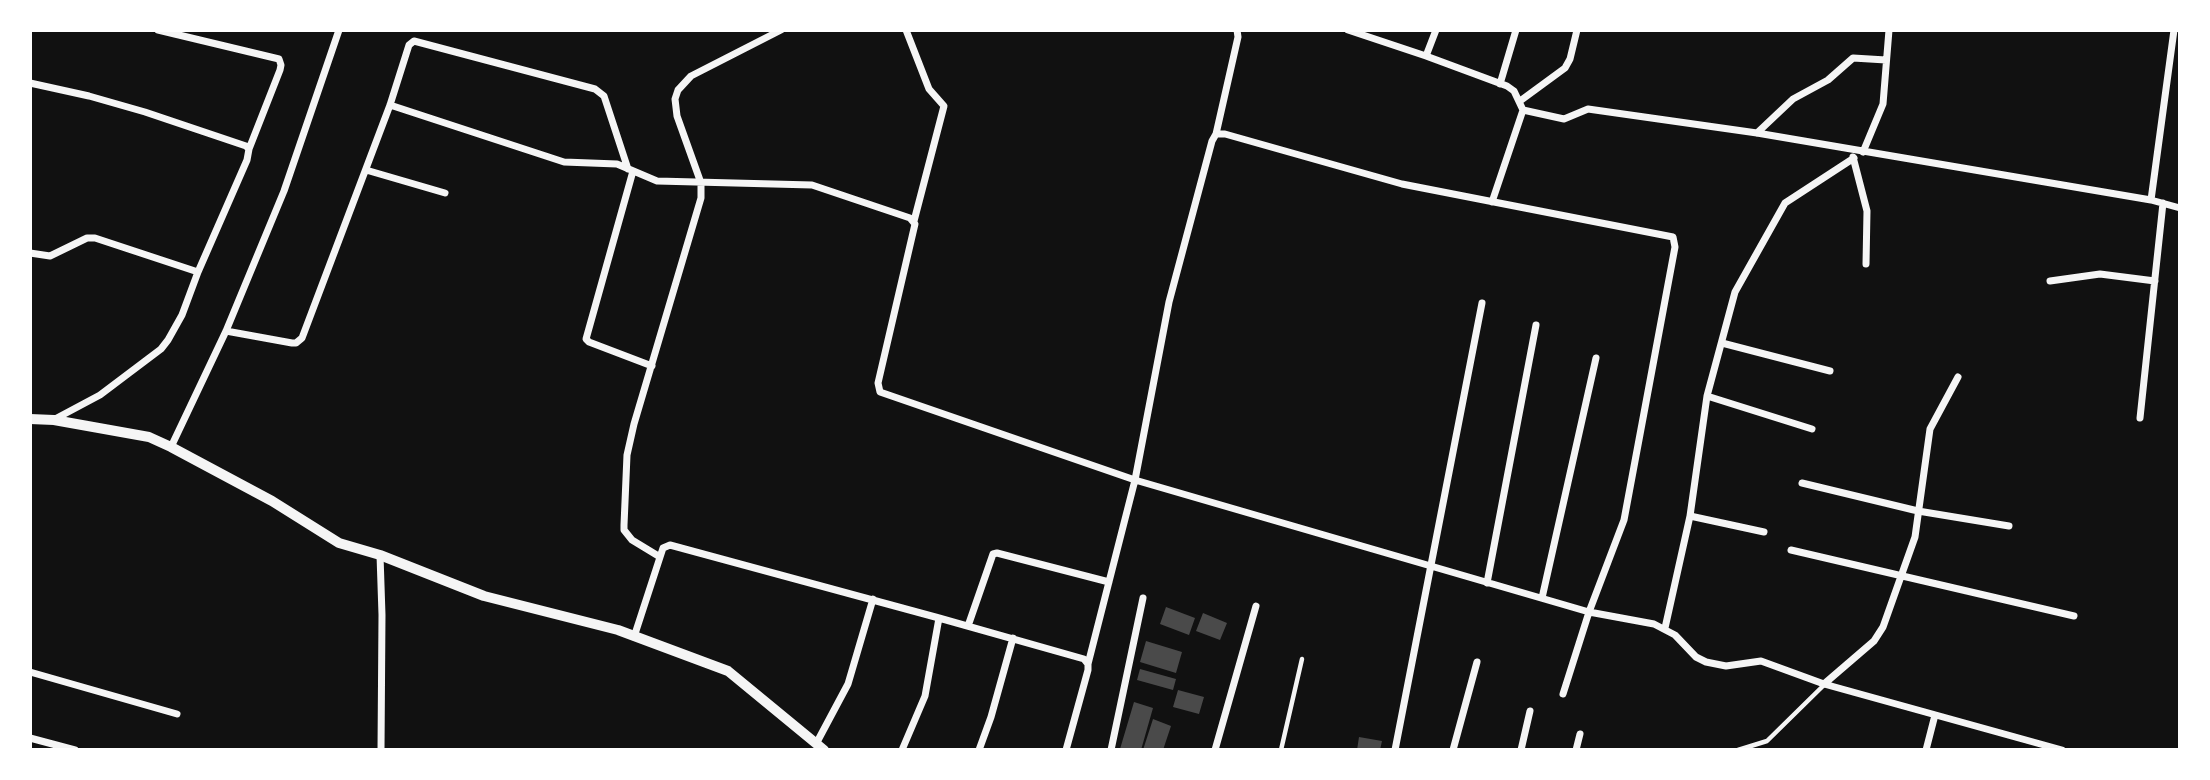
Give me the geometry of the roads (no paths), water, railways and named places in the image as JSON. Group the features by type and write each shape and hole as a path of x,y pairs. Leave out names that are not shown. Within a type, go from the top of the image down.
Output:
{"street":[{"path":"54,420 100,395 161,349 168,340 182,315 247,160 248,149 281,70 279,59 158,30"},
{"path":"171,447 226,331 284,191 339,30"},
{"path":"660,557 632,540 624,530 624,524 627,455 634,424 700,203 701,183 677,116 675,99 678,90 691,76 781,30"},
{"path":"906,30 929,89 944,106 914,221 878,383 880,392 1135,480 1589,612 1665,628 1696,657 1706,662 1727,666 1761,661 1824,684 2062,750"},
{"path":"1066,750 1135,480 1169,302 1216,134 1238,37 1237,30"},
{"path":"1348,30 1500,83 1514,91 1523,110 1492,202"},
{"path":"1426,56 1436,30"},
{"path":"1500,83 1516,30"},
{"path":"1520,101 1565,68 1577,30"},
{"path":"1863,152 1882,108 1889,30"},
{"path":"2151,200 2174,30"},
{"path":"226,331 292,343 300,341 390,106 409,45 414,41 591,88 604,96 630,170 586,339 652,366"},
{"path":"1757,133 1793,99 1828,80 1853,58 1886,60"},
{"path":"30,83 89,96 246,146 248,149"},
{"path":"390,106 564,162 610,163 657,181 812,185 914,221"},
{"path":"1523,110 1566,118 1588,109 1757,133 2151,200 2180,208"},
{"path":"1216,134 1225,134 1402,184 1670,235 1675,242 1624,520 1589,612 1563,694"},
{"path":"1851,149 1867,211 1866,264"},
{"path":"1665,628 1690,516 1707,396 1738,284 1781,208 1854,158"},
{"path":"366,170 445,193"},
{"path":"2140,418 2163,203"},
{"path":"30,253 50,256 87,238 95,238 198,272"},
{"path":"2050,281 2100,274 2155,281"},
{"path":"1395,750 1482,303"},
{"path":"1487,583 1536,325"},
{"path":"1722,342 1830,371"},
{"path":"1542,598 1596,358"},
{"path":"1824,684 1880,634 1915,537 1930,429 1958,377"},
{"path":"1707,396 1812,429"},
{"path":"30,419 54,420 149,437 272,501 340,543 380,555 484,596 618,630 728,671 820,747 848,684 873,599"},
{"path":"1802,483 1918,511 2009,526"},
{"path":"1690,516 1764,532"},
{"path":"634,636 663,548 670,545 1013,638 1083,659 1088,664"},
{"path":"1791,550 2074,616"},
{"path":"968,626 993,554 997,552 1109,582"},
{"path":"380,555 382,750"},
{"path":"1111,750 1143,598"},
{"path":"1215,750 1256,606"},
{"path":"902,750 925,696 939,618"},
{"path":"979,750 1013,638"},
{"path":"1453,750 1477,662"},
{"path":"30,671 177,714"},
{"path":"1521,750 1530,711"},
{"path":"1926,750 1935,715"},
{"path":"1576,750 1580,734"},
{"path":"30,738 75,750"}],"lane":[{"path":"1281,750 1302,659"},
{"path":"1738,750 1767,741 1824,684"}]}
